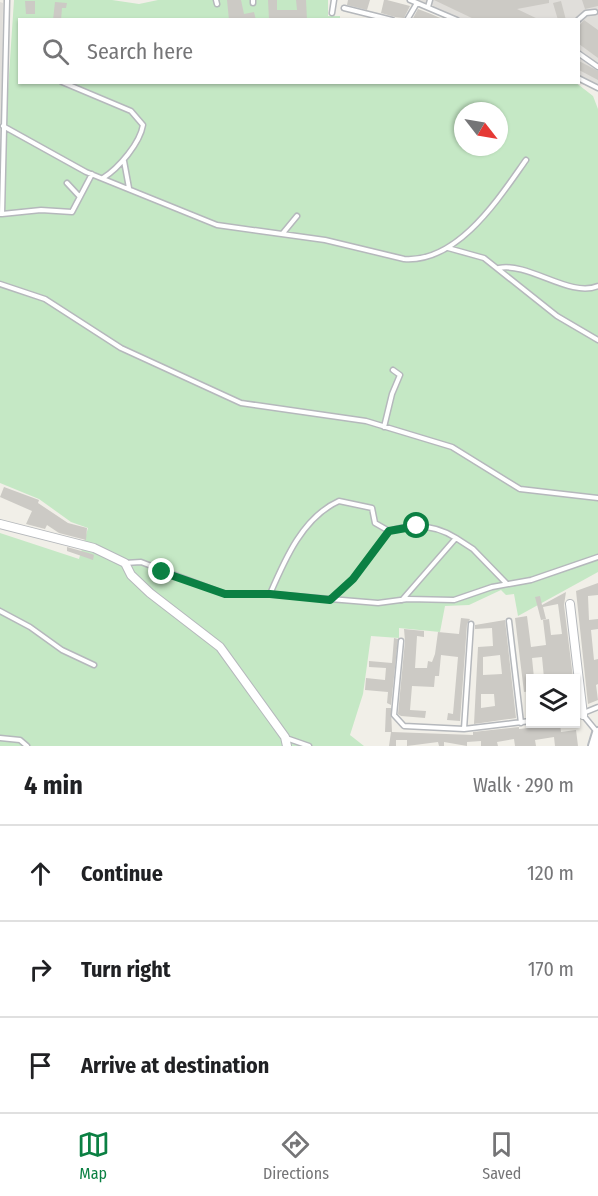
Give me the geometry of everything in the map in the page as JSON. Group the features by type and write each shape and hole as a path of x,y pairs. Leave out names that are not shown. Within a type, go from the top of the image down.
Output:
{"street":[{"path":"0,524 94,548 125,563 131,575 150,594 220,647 286,742"},
{"path":"570,604 576,674"},
{"path":"594,746 598,733"}],"lane":[{"path":"7,0 1,214 41,210 68,212 74,209 92,174"},
{"path":"332,14 334,0"},
{"path":"410,0 453,18"},
{"path":"428,7 430,0"},
{"path":"408,18 417,3"},
{"path":"344,8 384,18"},
{"path":"580,18 586,13 595,12"},
{"path":"580,54 598,67"},
{"path":"580,79 598,88"},
{"path":"67,84 131,111 143,125 142,133 124,160 103,178"},
{"path":"3,126 92,174 217,225 325,240 404,260 415,260 447,248 482,220 526,160"},
{"path":"124,160 129,189"},
{"path":"67,183 80,197"},
{"path":"282,234 297,216"},
{"path":"447,248 477,254 499,268 557,316 598,340"},
{"path":"499,268 513,267 598,292"},
{"path":"0,284 45,299 121,348 242,402 338,416 384,428 452,447 520,489 598,498"},
{"path":"591,289 598,286"},
{"path":"384,428 392,394 400,375 393,370"},
{"path":"270,594 288,555 315,516 329,505 342,501 372,508 375,523 389,531"},
{"path":"330,600 353,579 389,531 408,526 427,526 456,538 473,549 507,584"},
{"path":"402,600 456,538"},
{"path":"125,563 141,562 225,594 270,594 378,603 402,600 454,600 507,584 531,580 598,557"},
{"path":"0,611 30,627 62,650 94,664"},
{"path":"509,621 520,723"},
{"path":"464,729 471,624"},
{"path":"401,641 394,715 404,726 464,729 526,722"},
{"path":"580,715 598,707"},
{"path":"580,716 598,733"},
{"path":"0,738 20,740 27,746"},
{"path":"286,742 309,746"}],"shaded area":[{"path":"415,0 598,0 598,86 580,76 580,18 457,18"},
{"path":"0,2 3,3 0,205"}],"green space":[{"path":"14,0 112,0 139,4 158,0 328,0 328,16 340,16 340,18 18,18 18,84 578,84 593,96 598,109 598,572 518,616 514,594 506,595 501,590 469,605 445,606 440,632 399,628 399,638 371,636 363,694 350,735 364,746 0,746 0,533 79,559 88,528 71,522 39,499 0,483 0,210"}],"building":[{"path":"227,0 241,0 244,14 254,12 256,18 229,18"},
{"path":"268,0 277,0 277,10 297,10 296,0 306,0 307,18 269,18"},
{"path":"348,0 370,0 367,10 347,5"},
{"path":"384,0 410,6 404,18 381,13"},
{"path":"434,0 549,0 549,3 517,9 536,18 472,18"},
{"path":"582,0 598,0 598,6 585,9"},
{"path":"25,1 35,1 35,14 26,14"},
{"path":"561,1 565,18 557,18 553,3"},
{"path":"55,2 67,3 66,8 62,8 61,18 53,18"},
{"path":"418,9 440,18 413,18"},
{"path":"584,20 598,30 598,58 580,45 580,25"},
{"path":"580,62 598,71 598,80 580,71"},
{"path":"4,487 39,500 38,503 68,523 87,528 86,540 59,533 47,525 45,529 26,524 32,511 0,497"},
{"path":"67,547 94,555 93,560 67,551"},
{"path":"598,583 598,595 588,596 589,620 598,619 598,629 591,630 594,660 598,659 598,684 596,685 598,700 588,704 576,591"},
{"path":"566,592 564,605 573,674 544,674 542,657 532,658 534,674 526,674 526,692 524,692 515,618 527,616 531,647 546,645 543,620 549,619 551,635 562,634 558,604 543,607 546,619 541,620 535,597 540,596 542,605"},
{"path":"461,618 470,619 467,624 460,721 447,720 448,713 453,714 458,657 441,655 439,676 435,676 434,687 412,686 410,710 426,711 425,718 401,716 398,714 405,641 404,629 424,631 424,637 417,636 415,668 427,668 428,661 432,662 435,654 438,632 459,634"},
{"path":"505,620 516,718 474,724 478,647 493,646 492,628 475,629 475,625","holes":["500,655 502,674 483,675 483,657","481,694 494,694 495,706 481,708"]},
{"path":"394,638 398,639 391,705 387,703 388,692 365,690 366,678 385,680 386,668 369,667 369,661 392,663"},
{"path":"386,708 391,708 392,732 473,735 473,732 519,727 519,729 560,728 561,732 576,730 578,746 555,746 554,737 535,740 536,746 515,746 514,739 497,742 498,746 481,746 481,741 467,742 467,746 444,742 444,746 439,746 438,742 407,746 407,740 396,740 396,746 389,746 391,732 385,732"}],"route":[{"path":"162,572 225,594 270,594 330,600 353,579 389,531 417,526"}]}
